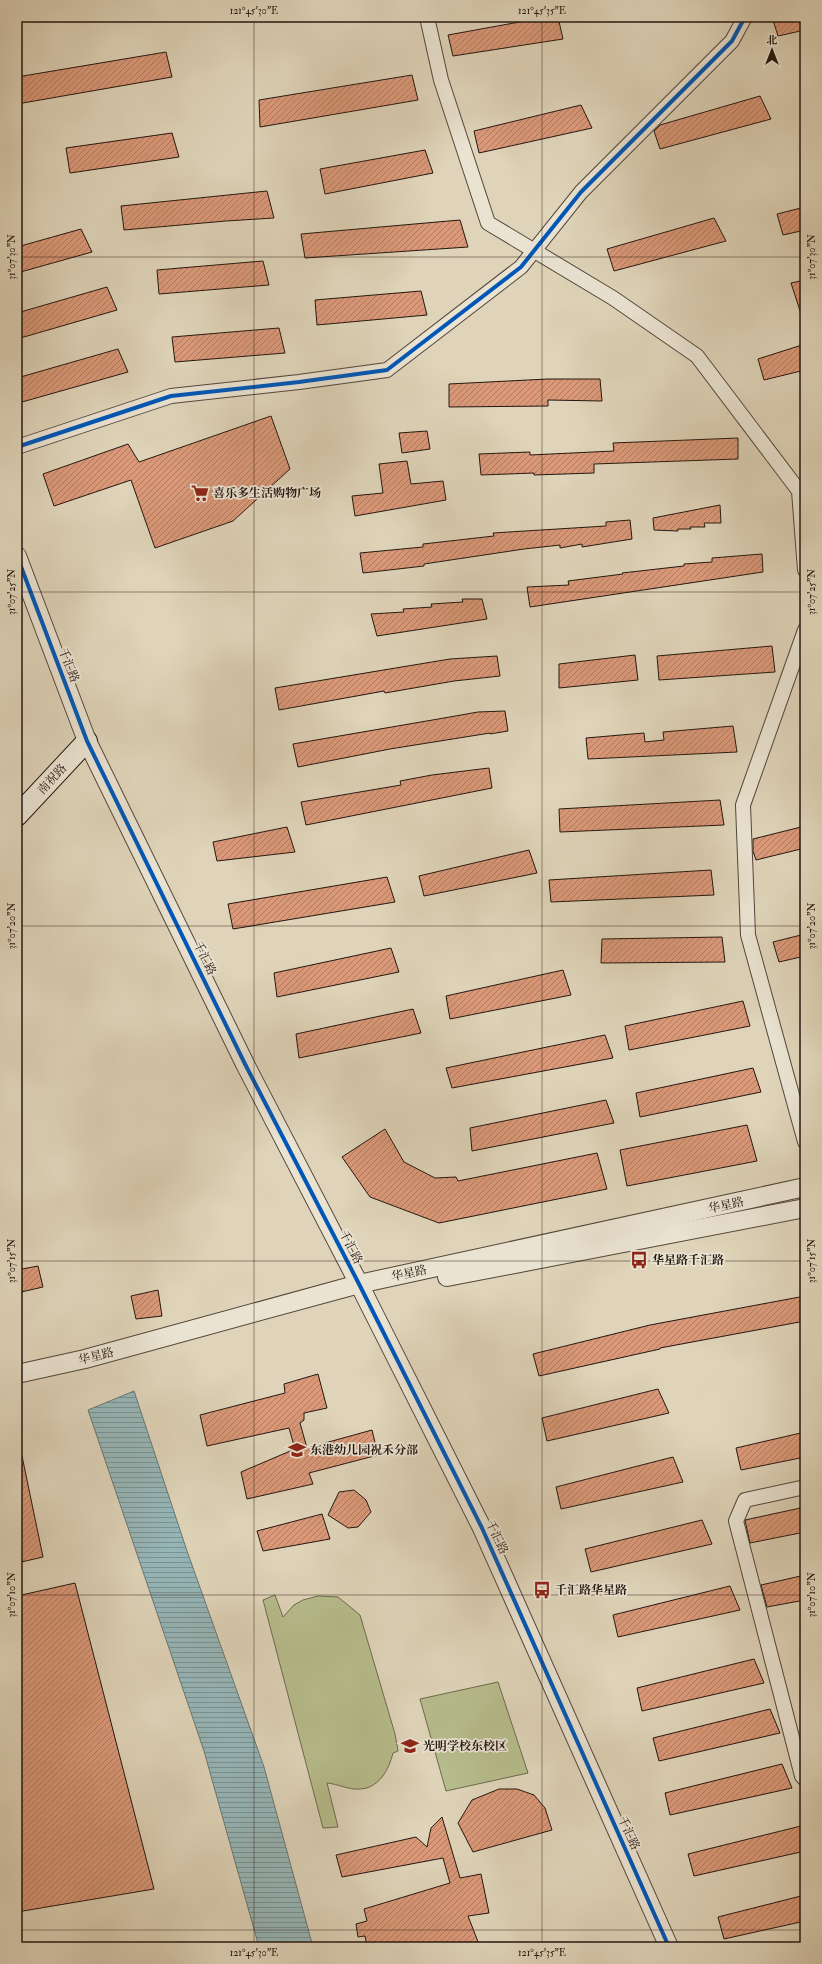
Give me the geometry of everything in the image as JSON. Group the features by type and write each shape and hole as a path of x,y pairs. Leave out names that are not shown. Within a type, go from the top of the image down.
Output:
{"main road":[{"name":"南祝路","path":"17,816 87,741"}],"street":[{"path":"427,17 442,80 488,223 613,298 697,356 799,491 805,570"},
{"path":"17,447 172,396 299,382 387,370 521,266 581,192 732,41 745,17"},
{"name":"千汇路","path":"17,556 87,741 245,1064 359,1284 482,1528 669,1947"},
{"path":"805,630 743,805 748,935 805,1142"},
{"name":"华星路","path":"17,1374 85,1359 359,1284 805,1187"},
{"path":"359,1284 408,1285 805,1208"},
{"path":"805,1487 746,1500 736,1521 802,1776 805,1779"}],"green space":[{"path":"275,1595 283,1617 294,1605 303,1600 318,1596 338,1597 360,1615 395,1734 398,1751 393,1753 386,1771 372,1786 351,1789 327,1783 338,1827 323,1828 263,1600"},
{"path":"498,1682 528,1773 446,1791 420,1699"}],"water":[{"path":"134,1391 187,1551 264,1767 313,1947 259,1947 204,1751 88,1410"}],"building":[{"path":"547,17 558,17 563,39 453,56 448,35"},
{"path":"772,17 805,17 805,30 778,36"},
{"path":"166,52 172,77 17,104 17,77"},
{"path":"412,75 418,100 260,127 259,100"},
{"path":"760,96 771,119 660,149 654,131 660,125"},
{"path":"581,105 592,128 479,153 474,131"},
{"path":"172,133 179,157 70,173 66,148"},
{"path":"425,150 433,173 325,194 320,169"},
{"path":"267,191 274,218 124,230 121,206"},
{"path":"805,207 805,230 783,235 777,214"},
{"path":"714,218 726,241 614,271 607,249"},
{"path":"460,220 468,247 305,258 301,234"},
{"path":"81,229 92,252 17,273 17,247"},
{"path":"263,261 269,285 159,294 157,270"},
{"path":"805,280 805,320 803,320 791,283"},
{"path":"107,287 117,310 17,339 17,313"},
{"path":"421,291 427,315 317,325 315,300"},
{"path":"279,328 285,353 175,362 172,337"},
{"path":"805,344 805,370 764,380 758,359"},
{"path":"118,349 128,372 22,402 17,385 17,378"},
{"path":"548,379 600,379 602,401 548,400 548,406 449,407 449,384"},
{"name":"喜乐多生活购物广场","path":"271,416 290,469 233,521 155,548 131,480 54,506 43,474 128,444 139,462"},
{"path":"427,431 430,449 402,453 399,433"},
{"path":"738,438 738,459 594,464 594,473 481,475 479,454 530,452 530,455 614,451 613,443"},
{"path":"407,461 411,484 443,481 446,500 355,516 352,496 383,493 379,464"},
{"path":"720,505 721,523 704,523 705,527 690,527 691,529 678,529 678,531 654,530 653,518"},
{"path":"630,520 632,539 582,547 582,544 560,548 560,545 524,549 424,564 424,566 363,573 360,553 423,547 423,544 494,536 493,533 606,526 606,522"},
{"path":"762,554 763,572 530,607 527,587 569,585 568,581 684,566 684,564 712,562 712,558"},
{"path":"462,599 482,599 487,619 377,636 371,614 404,612 403,609 432,607 431,604 463,602"},
{"path":"772,646 775,672 659,680 657,656"},
{"path":"635,655 638,680 559,688 559,664"},
{"path":"497,656 500,676 454,681 385,693 384,691 279,710 275,688 450,659"},
{"path":"505,711 508,731 390,749 298,767 293,744 478,712"},
{"path":"733,726 737,752 588,759 586,738 644,733 645,742 664,740 663,732"},
{"path":"489,768 492,788 306,825 301,802 401,785 400,781 432,775"},
{"path":"720,800 724,825 560,832 559,809"},
{"path":"805,826 805,848 756,860 753,851 753,839"},
{"path":"287,827 295,852 217,861 213,842"},
{"path":"529,850 537,873 424,896 419,876"},
{"path":"711,870 714,895 551,902 549,880"},
{"path":"387,877 395,902 233,929 228,904"},
{"path":"805,934 805,956 779,962 773,942"},
{"path":"722,937 725,962 601,963 602,939"},
{"path":"391,948 399,972 277,997 274,973"},
{"path":"563,970 571,995 450,1019 446,996"},
{"path":"743,1001 750,1026 629,1050 625,1026"},
{"path":"413,1009 421,1033 299,1058 296,1034"},
{"path":"605,1035 613,1058 452,1088 446,1068"},
{"path":"753,1068 761,1092 640,1117 636,1093"},
{"path":"606,1100 614,1123 472,1151 470,1128"},
{"path":"747,1125 757,1161 627,1186 620,1150"},
{"path":"385,1129 404,1162 435,1178 456,1177 458,1181 597,1153 607,1189 439,1223 370,1197 342,1157"},
{"path":"38,1266 43,1287 17,1293 17,1270"},
{"path":"158,1290 162,1316 136,1319 131,1296"},
{"path":"805,1296 805,1321 660,1348 539,1376 533,1354 650,1325"},
{"path":"318,1374 327,1408 304,1413 304,1420 300,1423 307,1448 372,1430 378,1455 309,1473 313,1484 247,1499 241,1472 295,1449 289,1428 207,1446 200,1415 285,1393 284,1384"},
{"path":"658,1389 669,1413 547,1441 542,1418"},
{"path":"805,1432 805,1457 741,1470 736,1448"},
{"path":"17,1456 22,1456 43,1557 17,1563"},
{"path":"673,1457 683,1482 561,1509 556,1487"},
{"path":"354,1490 366,1500 371,1512 358,1527 348,1528 328,1515 339,1492"},
{"path":"805,1507 805,1532 750,1543 745,1520"},
{"path":"322,1514 330,1539 263,1551 257,1531"},
{"path":"702,1520 712,1544 591,1572 585,1549"},
{"path":"805,1575 805,1600 767,1607 761,1585"},
{"path":"75,1583 154,1889 17,1912 17,1596"},
{"path":"730,1586 740,1610 618,1637 613,1615"},
{"path":"754,1659 764,1683 642,1711 637,1688"},
{"path":"770,1709 780,1733 659,1761 653,1738"},
{"path":"782,1764 792,1788 670,1815 665,1793"},
{"path":"499,1789 517,1789 534,1795 545,1808 552,1830 473,1852 458,1823 472,1800"},
{"path":"442,1817 460,1878 481,1874 489,1913 468,1916 480,1947 367,1947 365,1936 358,1937 356,1924 367,1921 364,1909 450,1883 443,1858 342,1877 336,1855 416,1837 427,1847 431,1828"},
{"path":"805,1825 805,1851 694,1876 688,1854"},
{"path":"805,1895 805,1921 724,1939 718,1917"}],"cycle path":[{"path":"17,447 171,396 299,382 387,370 521,267 581,192 732,41 745,17"},
{"path":"17,556 87,741 245,1064 359,1284 482,1528 669,1947"}],"place":[{"name":"喜乐多生活购物广场","path":"200,493"},
{"name":"华星路千汇路","path":"639,1260"},
{"name":"东港幼儿园祝禾分部","path":"297,1450"},
{"name":"千汇路华星路","path":"542,1590"},
{"name":"光明学校东校区","path":"410,1746"}]}
